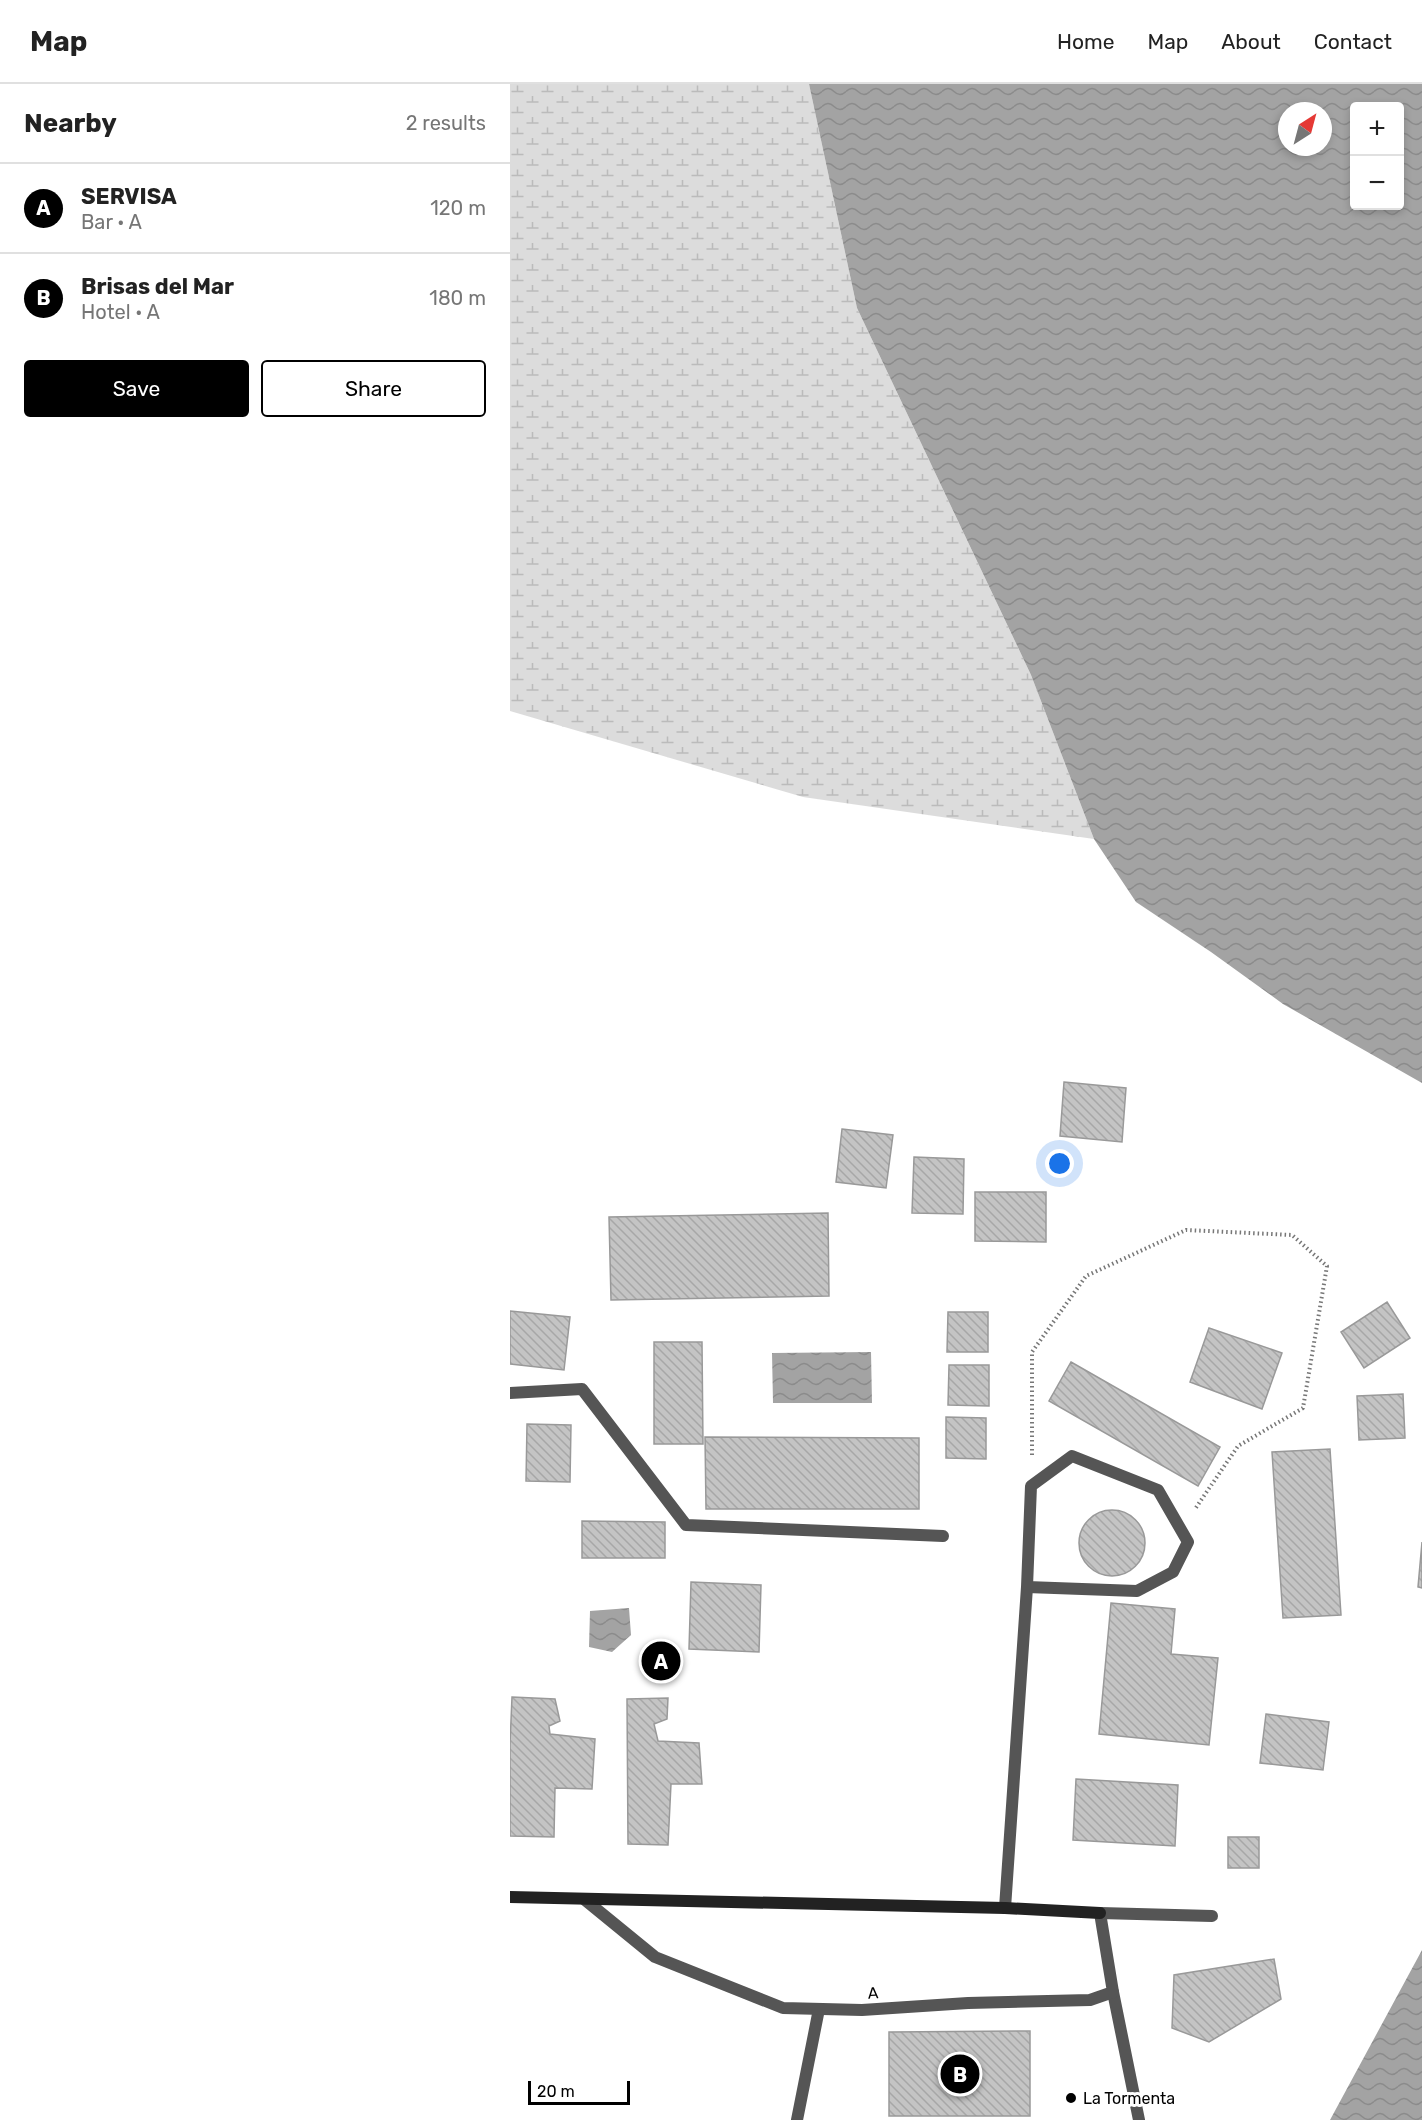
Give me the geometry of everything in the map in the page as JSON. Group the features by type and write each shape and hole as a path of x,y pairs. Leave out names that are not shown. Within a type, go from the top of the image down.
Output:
{"main road":[{"path":"510,1897 1005,1908 1100,1913"}],"street":[{"path":"510,1393 582,1389 686,1525 943,1536"},
{"path":"1005,1908 1027,1587 1031,1486 1072,1456 1158,1490 1188,1542 1173,1572 1137,1591 1027,1587"},
{"name":"A","path":"584,1899 656,1958 783,2008 862,2010 968,2003 1090,2000 1113,1992"},
{"path":"1139,2120 1113,1992 1100,1913 1212,1916"},
{"path":"797,2120 819,2009"}],"path":[{"path":"1031,1486 1032,1352 1086,1276 1186,1230 1292,1235 1327,1266 1303,1408 1238,1446 1181,1530"}],"green space":[{"path":"510,84 809,84 857,308 1031,675 1094,839 803,797 510,711"}],"water":[{"path":"809,84 1422,84 1422,1083 1283,1004 1136,902 1094,839 1031,675 857,308"},
{"path":"871,1352 872,1403 773,1403 772,1353"},
{"path":"629,1608 631,1635 612,1652 589,1647 590,1611"},
{"path":"1422,1950 1422,2120 1330,2120"}],"building":[{"path":"1064,1082 1126,1088 1122,1142 1060,1136"},
{"path":"842,1129 893,1135 886,1188 836,1182"},
{"path":"914,1157 964,1159 963,1214 912,1213"},
{"path":"975,1192 1046,1192 1046,1242 975,1241"},
{"path":"828,1213 829,1296 611,1300 609,1217"},
{"path":"1387,1302 1410,1338 1364,1368 1341,1332"},
{"path":"510,1311 570,1317 564,1370 510,1364"},
{"path":"948,1312 988,1312 988,1352 947,1352"},
{"path":"1209,1328 1282,1353 1262,1409 1190,1382"},
{"path":"654,1342 702,1342 703,1444 654,1444"},
{"path":"1071,1362 1220,1447 1198,1486 1049,1401"},
{"path":"949,1365 989,1365 989,1406 948,1405"},
{"path":"1403,1394 1405,1438 1359,1440 1357,1396"},
{"path":"946,1417 986,1418 986,1459 946,1458"},
{"path":"527,1424 571,1425 570,1482 526,1481"},
{"path":"705,1437 919,1438 919,1509 706,1509"},
{"path":"1330,1449 1341,1615 1283,1618 1272,1452"},
{"path":"1118,1510 1136,1519 1143,1530 1145,1543 1143,1556 1136,1567 1125,1574 1106,1576 1088,1567 1081,1556 1079,1537 1088,1519 1099,1512"},
{"path":"582,1521 665,1522 665,1558 582,1558"},
{"path":"1422,1542 1422,1588 1418,1587"},
{"path":"691,1582 761,1585 759,1652 689,1649"},
{"path":"1111,1603 1175,1609 1171,1654 1218,1658 1209,1745 1099,1734"},
{"path":"512,1697 555,1699 560,1721 549,1726 550,1734 595,1739 592,1789 555,1788 554,1837 510,1836"},
{"path":"668,1698 667,1719 654,1724 658,1741 699,1743 702,1784 671,1784 668,1845 628,1844 627,1699"},
{"path":"1266,1714 1329,1722 1323,1770 1260,1763"},
{"path":"1076,1779 1178,1785 1175,1846 1073,1840"},
{"path":"1228,1837 1259,1837 1259,1868 1228,1868"},
{"path":"1274,1959 1281,1999 1209,2042 1172,2028 1174,1975"},
{"path":"1030,2031 1030,2116 889,2116 889,2032"}],"place":[{"name":"SERVISA","path":"661,1661"},
{"name":"Brisas del Mar","path":"960,2074"},
{"name":"La Tormenta","path":"1071,2098"}]}
